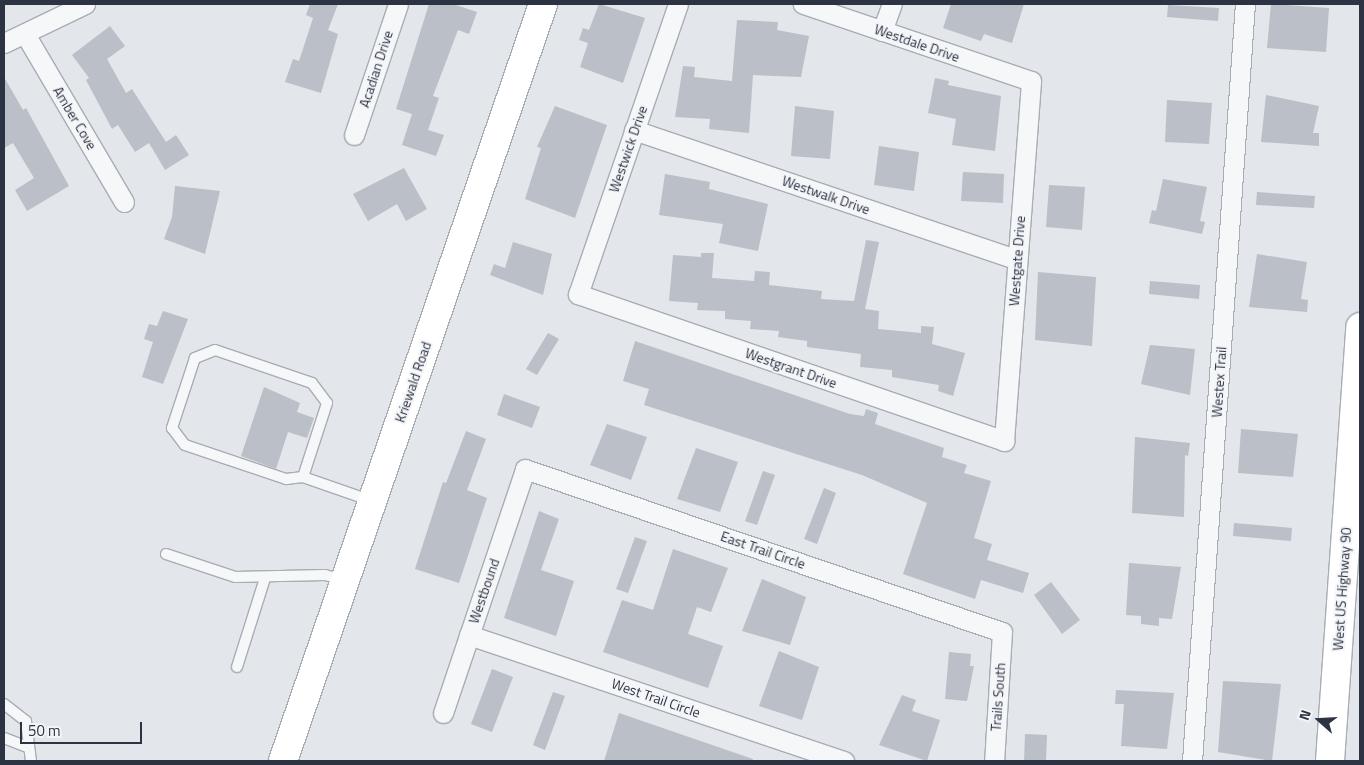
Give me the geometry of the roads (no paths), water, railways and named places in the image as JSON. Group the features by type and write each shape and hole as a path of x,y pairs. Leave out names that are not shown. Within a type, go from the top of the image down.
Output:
{"street":[{"path":"4,43 85,4"},
{"name":"Acadian Drive","path":"354,135 398,4"},
{"name":"Kriewald Road","path":"284,761 543,4"},
{"name":"Westwick Drive","path":"578,294 678,4"},
{"name":"Westdale Drive","path":"803,4 1031,81"},
{"path":"882,31 892,4"},
{"name":"Westex Trail","path":"1192,761 1245,4"},
{"name":"Amber Cove","path":"25,34 124,202"},
{"name":"Westgate Drive","path":"1004,441 1031,81"},
{"name":"Westwalk Drive","path":"634,130 1017,260"},
{"name":"Westgrant Drive","path":"578,294 1004,441"},
{"name":"West US Highway 90","path":"1330,761 1360,328"},
{"name":"East Trail Circle","path":"525,469 1002,632"},
{"name":"Westbound","path":"443,714 525,469"},
{"name":"Trails South","path":"994,761 1002,632"},
{"name":"West Trail Circle","path":"469,635 844,761"}],"lane":[{"path":"304,477 327,404 312,383 215,350 195,358 172,428 185,445 286,479 304,477 373,501"},
{"path":"166,554 235,577 265,578 325,575 345,581"},
{"path":"237,667 265,578"},
{"path":"4,704 26,721 27,747 31,761"},
{"path":"4,738 27,747"}]}
